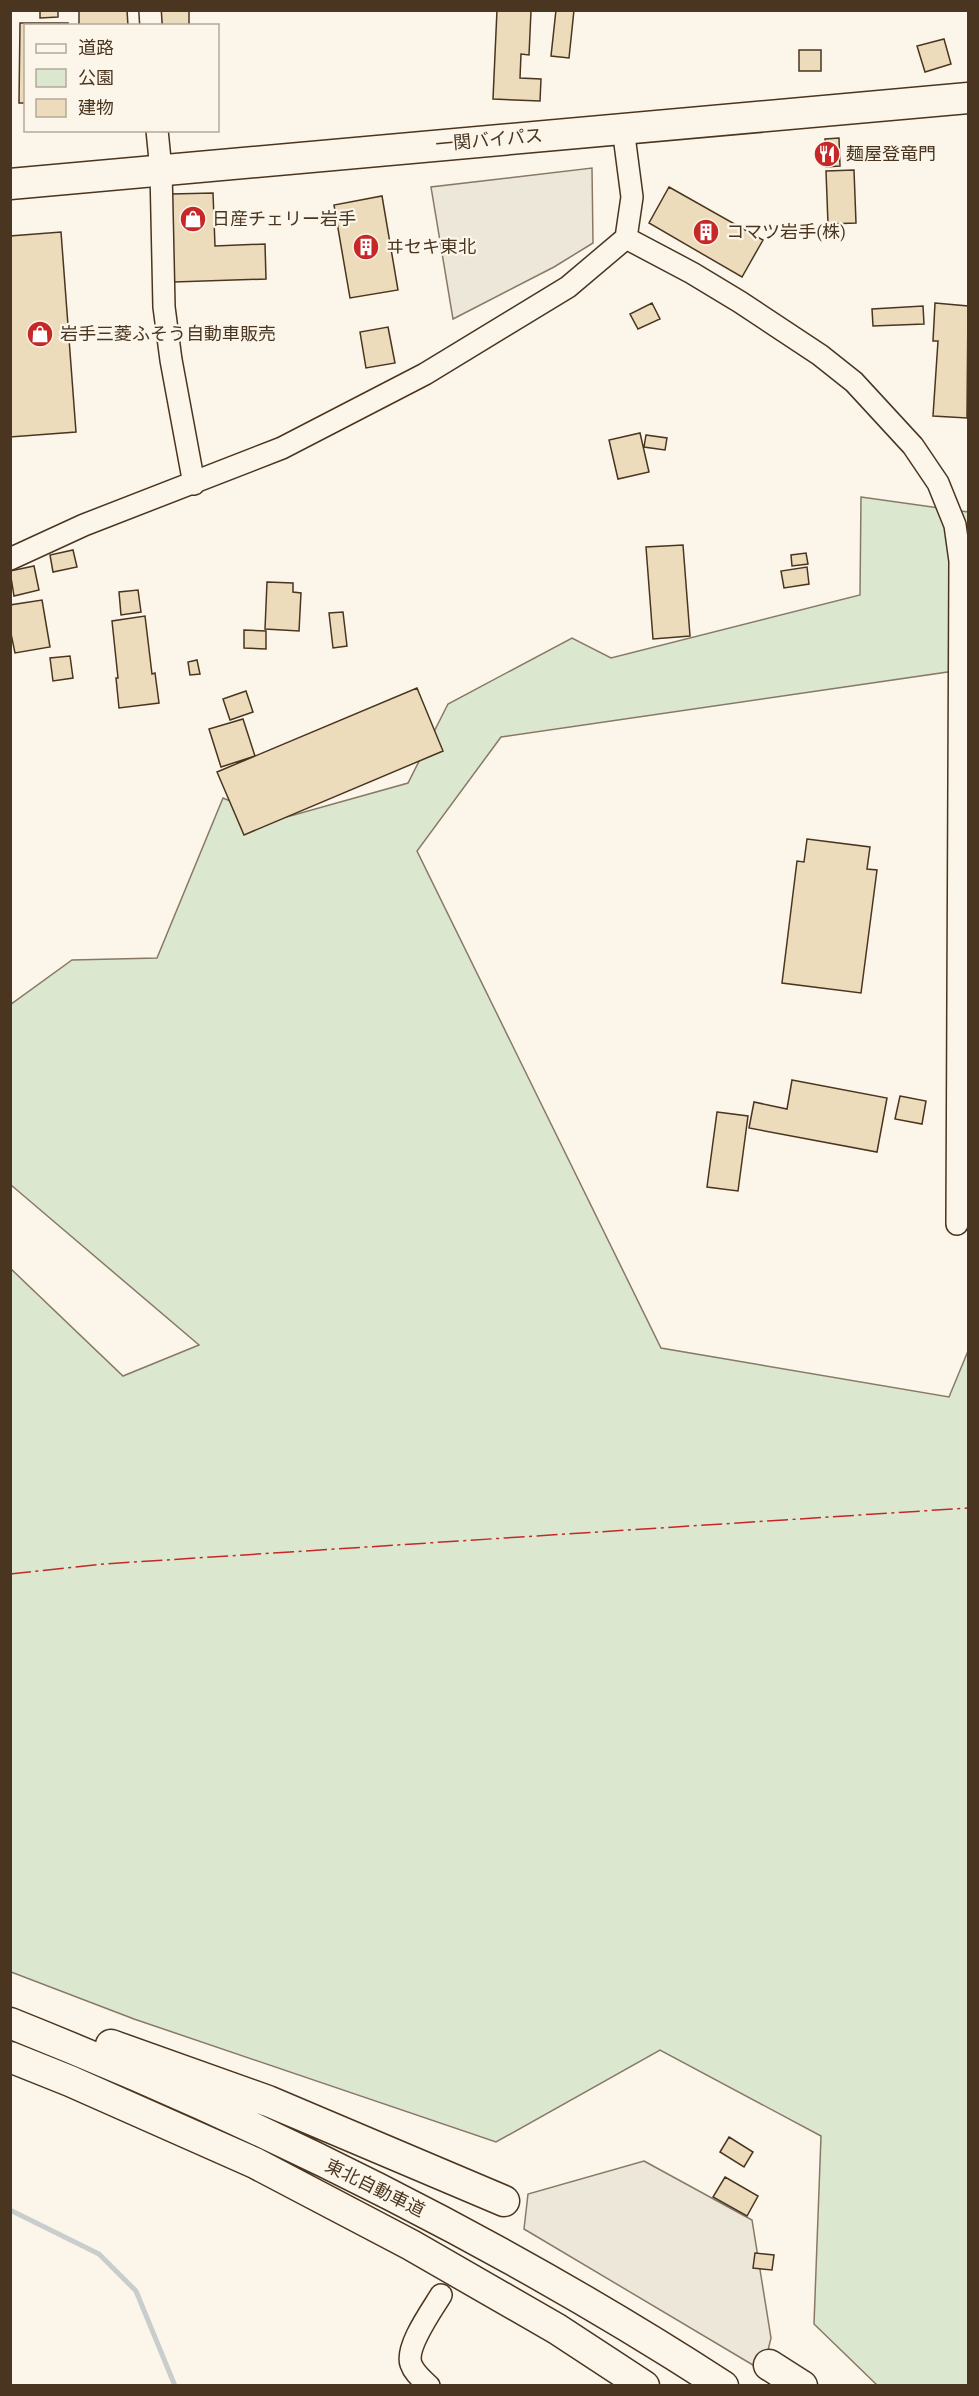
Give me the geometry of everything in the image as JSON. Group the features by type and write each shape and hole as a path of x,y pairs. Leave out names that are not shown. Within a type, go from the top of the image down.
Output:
{"highway":[{"name":"一関バイパス","path":"10,184 969,98"},
{"path":"10,2014 87,2036 268,2101 504,2200"},
{"name":"東北自動車道","path":"10,2023 81,2051 263,2132 431,2215 574,2294 723,2385"},
{"name":"東北自動車道","path":"10,2057 255,2163 421,2251 557,2329 645,2385"},
{"path":"769,2365 802,2385"}],"street":[{"path":"10,559 84,525 282,448 424,374 568,287 626,238 632,196 623,128"},
{"path":"157,132 161,170 164,307 171,360 194,484"},
{"path":"626,238 740,302 820,355 854,382 913,446 938,483 955,525 960,561 957,1224"},
{"path":"429,2385 417,2374 410,2362 410,2349 441,2295"}],"green space":[{"path":"861,497 968,512 968,669 501,737 417,851 661,1348 949,1397 968,1351 968,2385 877,2385 814,2324 821,2136 660,2050 496,2142 134,2019 11,1972 10,1268 123,1376 199,1345 11,1185 10,1005 72,960 157,958 223,798 276,820 408,783 448,704 572,638 611,658 860,595"}],"shaded area":[{"path":"592,168 593,243 554,267 453,319 431,187"},
{"path":"644,2161 752,2220 771,2338 763,2371 524,2229 528,2194"}],"building":[{"path":"40,10 58,10 58,17 40,18"},
{"path":"79,10 127,10 128,24 79,24"},
{"path":"156,10 189,10 189,24 157,24"},
{"path":"497,10 531,11 529,55 521,54 520,78 541,79 540,101 493,99"},
{"path":"556,10 574,10 569,58 551,56"},
{"path":"20,23 68,23 24,24 24,103 19,103"},
{"path":"944,39 951,64 925,72 917,46"},
{"path":"799,50 821,50 821,71 799,71"},
{"path":"839,138 840,166 826,167 825,139"},
{"path":"854,170 856,223 828,224 826,171"},
{"name":"コマツ岩手(株)","path":"669,187 763,240 742,277 649,223"},
{"name":"日産チェリー岩手","path":"213,193 215,246 265,244 266,279 174,282 171,194"},
{"name":"ヰセキ東北","path":"382,196 398,290 350,298 334,205"},
{"name":"岩手三菱ふそう自動車販売","path":"61,232 76,432 10,437 10,236"},
{"path":"652,303 660,319 638,329 630,314"},
{"path":"935,303 968,306 967,418 933,416 938,341 933,341"},
{"path":"923,306 924,324 873,326 872,309"},
{"path":"388,327 395,363 366,368 360,332"},
{"path":"640,433 649,472 618,479 609,440"},
{"path":"646,435 667,438 665,450 644,447"},
{"path":"683,545 690,636 653,639 646,547"},
{"path":"73,550 77,567 53,572 50,555"},
{"path":"806,553 808,564 792,566 791,555"},
{"path":"34,566 39,590 14,596 10,571"},
{"path":"807,567 809,584 784,588 781,571"},
{"path":"267,582 293,583 293,592 301,593 299,631 265,629"},
{"path":"138,590 141,612 121,615 119,592"},
{"path":"42,600 50,647 15,653 10,629 10,605"},
{"path":"343,612 347,646 333,648 329,613"},
{"path":"145,616 152,674 155,673 159,703 119,708 112,621"},
{"path":"244,630 266,631 266,649 244,648"},
{"path":"70,656 73,678 53,681 50,658"},
{"path":"197,660 200,674 190,675 188,662"},
{"path":"417,688 443,751 244,835 217,772"},
{"path":"246,691 253,712 230,720 223,699"},
{"path":"243,719 255,756 221,767 209,729"},
{"path":"807,839 870,847 867,869 877,870 861,993 782,983 797,861 804,862"},
{"path":"792,1080 887,1098 877,1152 749,1128 754,1102 787,1109"},
{"path":"900,1096 926,1101 922,1124 895,1119"},
{"path":"717,1112 748,1116 738,1191 707,1187"},
{"path":"729,2137 753,2152 744,2167 720,2152"},
{"path":"725,2177 758,2196 747,2216 713,2197"},
{"path":"755,2253 774,2255 772,2270 753,2268"}],"waterway":[{"path":"10,2210 99,2254 136,2291 175,2386"}],"power":[{"path":"10,1574 104,1564 968,1508"}],"place":[{"name":"麺屋登竜門","path":"827,154"},
{"name":"日産チェリー岩手","path":"193,219"},
{"name":"コマツ岩手(株)","path":"706,232"},
{"name":"ヰセキ東北","path":"366,247"},
{"name":"岩手三菱ふそう自動車販売","path":"40,334"}]}
